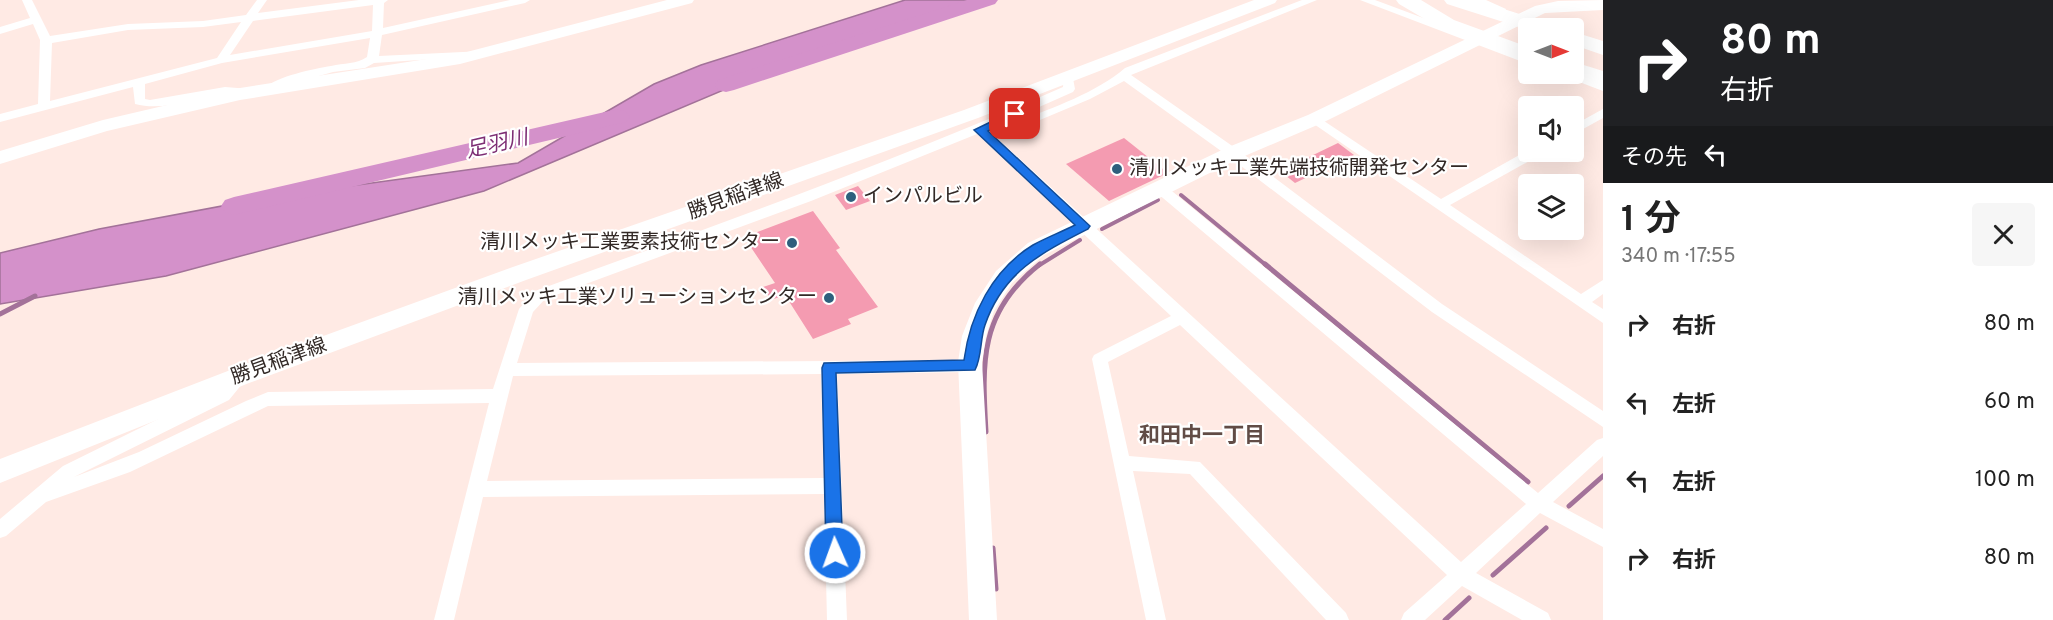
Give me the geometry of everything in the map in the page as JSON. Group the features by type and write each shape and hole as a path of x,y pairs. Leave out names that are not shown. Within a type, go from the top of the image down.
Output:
{"highway":[{"path":"1407,0 1518,22"},
{"path":"1450,8 1518,23"},
{"path":"1450,8 1518,39"},
{"path":"1450,8 1518,48"},
{"path":"1584,41 1603,48"},
{"path":"1584,51 1603,58"},
{"path":"1584,62 1603,68"},
{"path":"1584,72 1603,79"}],"street":[{"path":"27,0 46,40 44,106"},
{"path":"221,60 262,0"},
{"path":"0,118 221,60 377,33 500,3 525,0"},
{"path":"0,158 103,126 257,91 486,52 686,0"},
{"name":"勝見稲津線","path":"0,471 241,376 518,274 971,114 1269,0"},
{"path":"444,620 498,396 526,309 540,295 984,134 1125,77 1129,71 1312,0"},
{"path":"1365,0 1518,58"},
{"path":"1476,0 1518,21"},
{"path":"46,40 128,27 203,24 380,1 373,58 365,63 283,82 257,91 225,91 150,104 139,101 139,82"},
{"path":"1533,18 1541,9 1558,6 1603,5"},
{"path":"0,31 37,19"},
{"path":"983,620 970,366 974,336 984,309 1004,277 1036,249 1162,190 1233,153 1315,119 1476,43 1518,28"},
{"path":"1584,36 1603,43"},
{"path":"373,58 381,61 486,52"},
{"path":"984,134 1069,89 1068,76"},
{"path":"1125,77 1233,153 1437,308 1603,420"},
{"path":"1584,81 1603,87"},
{"path":"1584,124 1603,113"},
{"path":"1315,119 1603,317"},
{"path":"984,134 1461,575 1541,620"},
{"path":"1440,205 1518,161"},
{"path":"1162,190 1538,503 1603,538"},
{"path":"1581,302 1603,286"},
{"path":"1156,620 1100,359 1182,317"},
{"path":"507,370 970,366"},
{"path":"829,368 837,620"},
{"path":"0,530 69,471 223,395 241,376"},
{"path":"41,495 80,483 207,429 254,403 268,399 498,396"},
{"path":"1411,620 1603,445"},
{"path":"1123,463 1194,467 1339,620"},
{"path":"476,489 833,486"}],"shaded area":[{"path":"905,0 986,0 764,73 484,191 166,276 0,304 0,253 99,229 270,197 518,163 654,84 701,65"}],"building":[{"name":"清川メッキ工業先端技術開発センター","path":"1124,138 1168,173 1109,201 1066,164"},
{"path":"1338,143 1354,155 1295,183 1280,171"},
{"name":"インパルビル","path":"858,186 870,201 846,210 835,195"},
{"path":"813,211 840,248 836,250 878,307 848,319 851,324 813,339 785,295 771,300 763,287 775,283 744,237"}],"waterway":[{"name":"足羽川","path":"726,85 988,0"},
{"name":"足羽川","path":"234,206 618,117"},
{"path":"1181,195 1267,266"},
{"path":"1102,229 1158,200"},
{"path":"1038,266 1080,240"},
{"path":"986,432 985,361 995,320 1005,301 1020,282 1040,264"},
{"path":"1265,264 1528,482"},
{"path":"0,314 35,296"},
{"path":"1569,506 1603,476"},
{"path":"1493,575 1546,528"},
{"path":"993,548 996,589"},
{"path":"1445,620 1469,598"}],"place":[{"name":"清川メッキ工業先端技術開発センター","path":"1117,169"},
{"name":"インパルビル","path":"851,197"},
{"name":"清川メッキ工業要素技術センター","path":"792,243"},
{"name":"清川メッキ工業ソリューションセンター","path":"829,298"}],"district":[{"name":"和田中一丁目","path":"1202,436"}],"route":[{"path":"835,553 829,368 970,366 974,336 984,309 1004,277 1036,249 1083,226 980,130 1015,114"}]}
